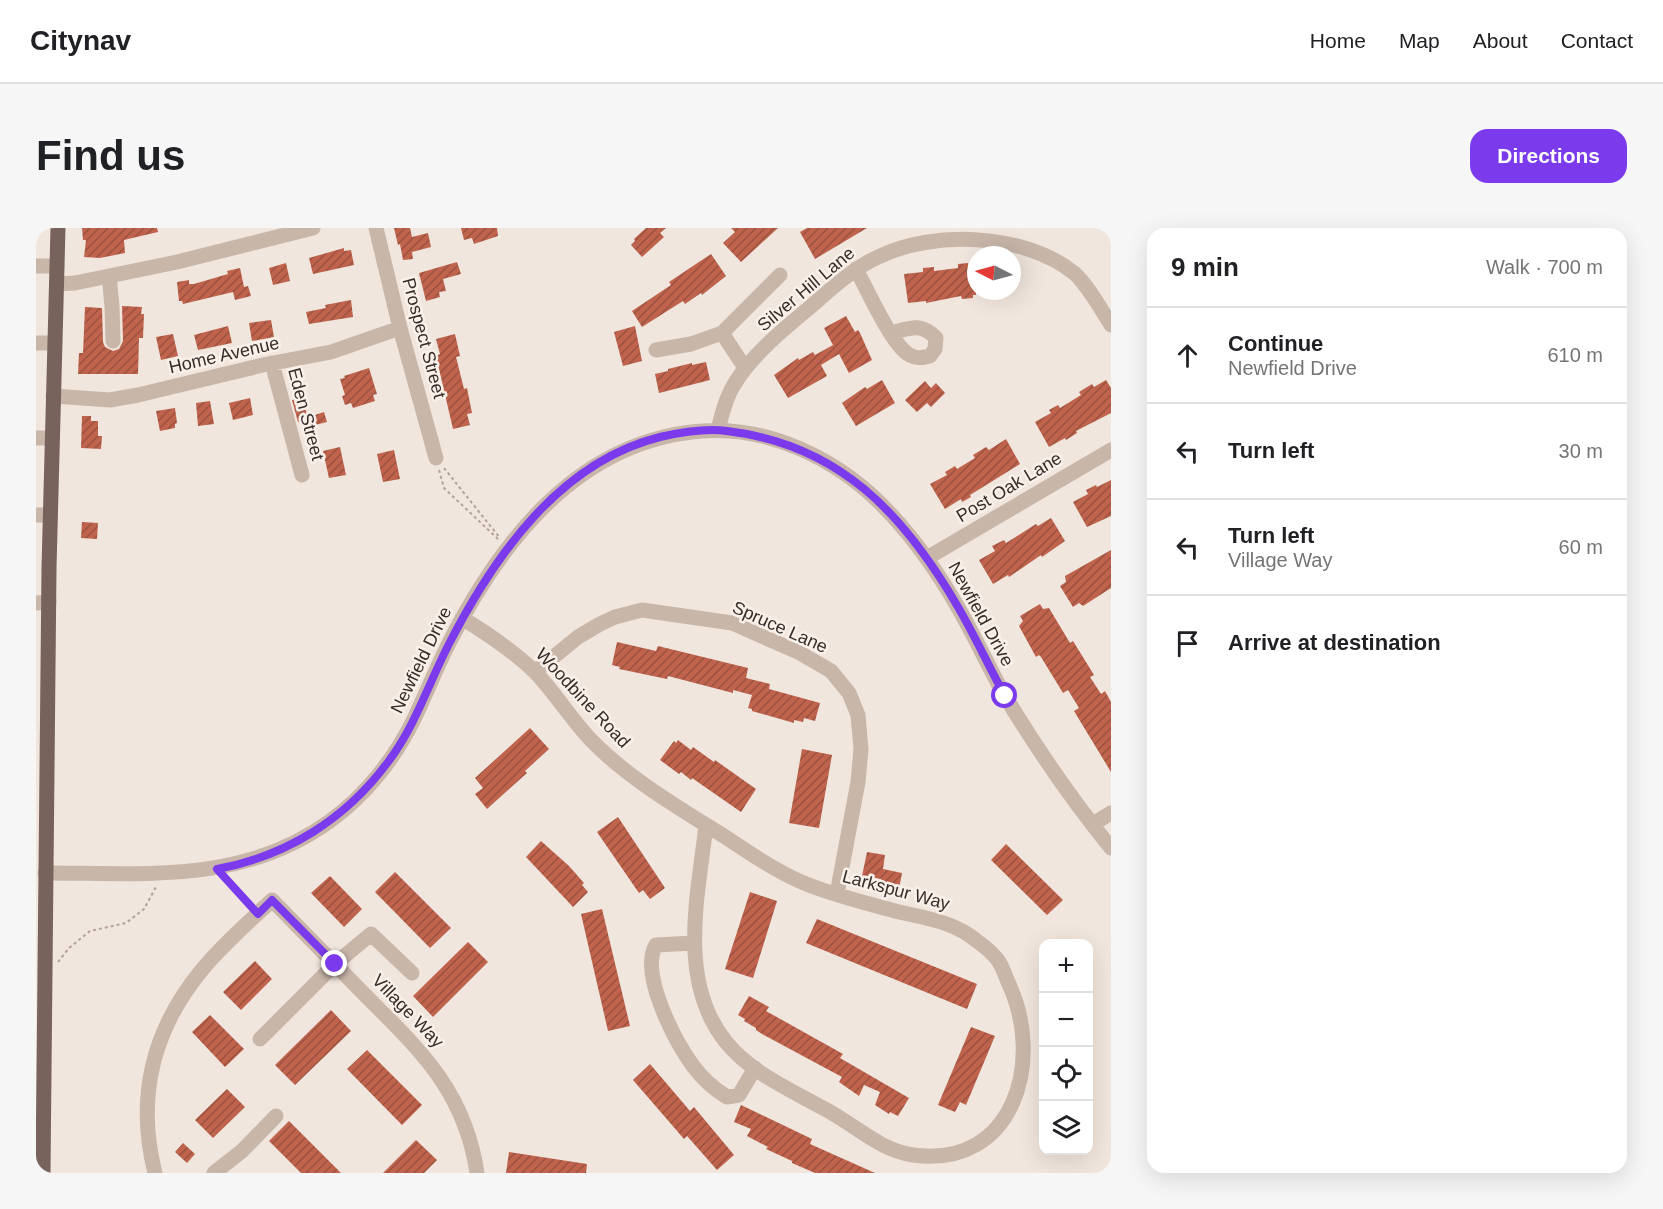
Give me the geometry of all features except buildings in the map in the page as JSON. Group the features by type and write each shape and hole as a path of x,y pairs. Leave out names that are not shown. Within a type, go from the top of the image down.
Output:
{"main road":[{"path":"43,1173 39,1151 39,1037 40,932 45,873 41,802 43,515 52,438 58,228"}],"street":[{"path":"57,284 75,283 177,262 313,228"},
{"name":"Prospect Street","path":"376,228 400,328 436,458"},
{"name":"Silver Hill Lane","path":"718,430 727,397 745,369 790,324 856,269 921,235 986,240 1050,257 1075,274 1111,325"},
{"path":"36,266 57,266"},
{"path":"856,269 891,333"},
{"path":"656,350 691,344 722,333 780,274"},
{"path":"108,276 113,341"},
{"name":"Home Avenue","path":"53,396 110,400 331,352 400,328"},
{"path":"722,333 745,369"},
{"path":"36,343 55,343"},
{"name":"Eden Street","path":"272,363 302,475"},
{"name":"Newfield Drive","path":"45,873 164,874 217,869 261,858 309,835 354,801 389,761 402,741 462,618 508,548 534,517 570,482 610,455 674,434 718,430 783,442 804,450 863,488 880,503 927,558 958,607 1011,706 1040,752 1092,824 1109,842"},
{"path":"36,438 52,438"},
{"name":"Post Oak Lane","path":"927,558 1111,450"},
{"name":"Spruce Lane","path":"535,672 578,637 600,624 615,616 642,610 732,623 800,653 831,671 849,693 858,715 861,749 858,782 837,894"},
{"name":"Woodbine Road","path":"462,618 512,652 535,672 598,746 627,771 706,825"},
{"path":"1092,824 1111,813"},
{"name":"Larkspur Way","path":"706,825 768,865 808,885 894,910 939,920 976,940 997,959 1023,1022 1024,1056 1017,1091 1004,1122 989,1137 966,1149 940,1156 912,1155 878,1143 840,1117 755,1068 727,1044 710,1017 698,979 694,943 706,825"},
{"name":"Village Way","path":"258,914 272,900 416,1046 436,1070 465,1124 477,1173"},
{"path":"155,1173 149,1145 146,1108 154,1056 168,1020 177,1003 201,970 258,914"},
{"path":"260,1039 335,964 371,934 412,973"},
{"path":"694,943 656,945 652,952 654,982 668,1024 693,1066 712,1088 727,1097 739,1095 755,1068"},
{"path":"214,1173 242,1151 276,1116"}],"path":[{"path":"436,458 508,548"},
{"path":"436,458 444,488 508,548"},
{"path":"217,869 258,914"},
{"path":"41,974 90,931 126,923 144,909 164,874"}],"route":[{"path":"335,964 272,900 258,914 217,869 261,858 284,848 333,819 354,801 389,761 402,741 462,618 492,569 508,548 527,525 570,482 610,455 632,446 674,434 718,430 738,432 783,442 804,450 844,473 880,503 927,558 958,607 1005,696"}]}
